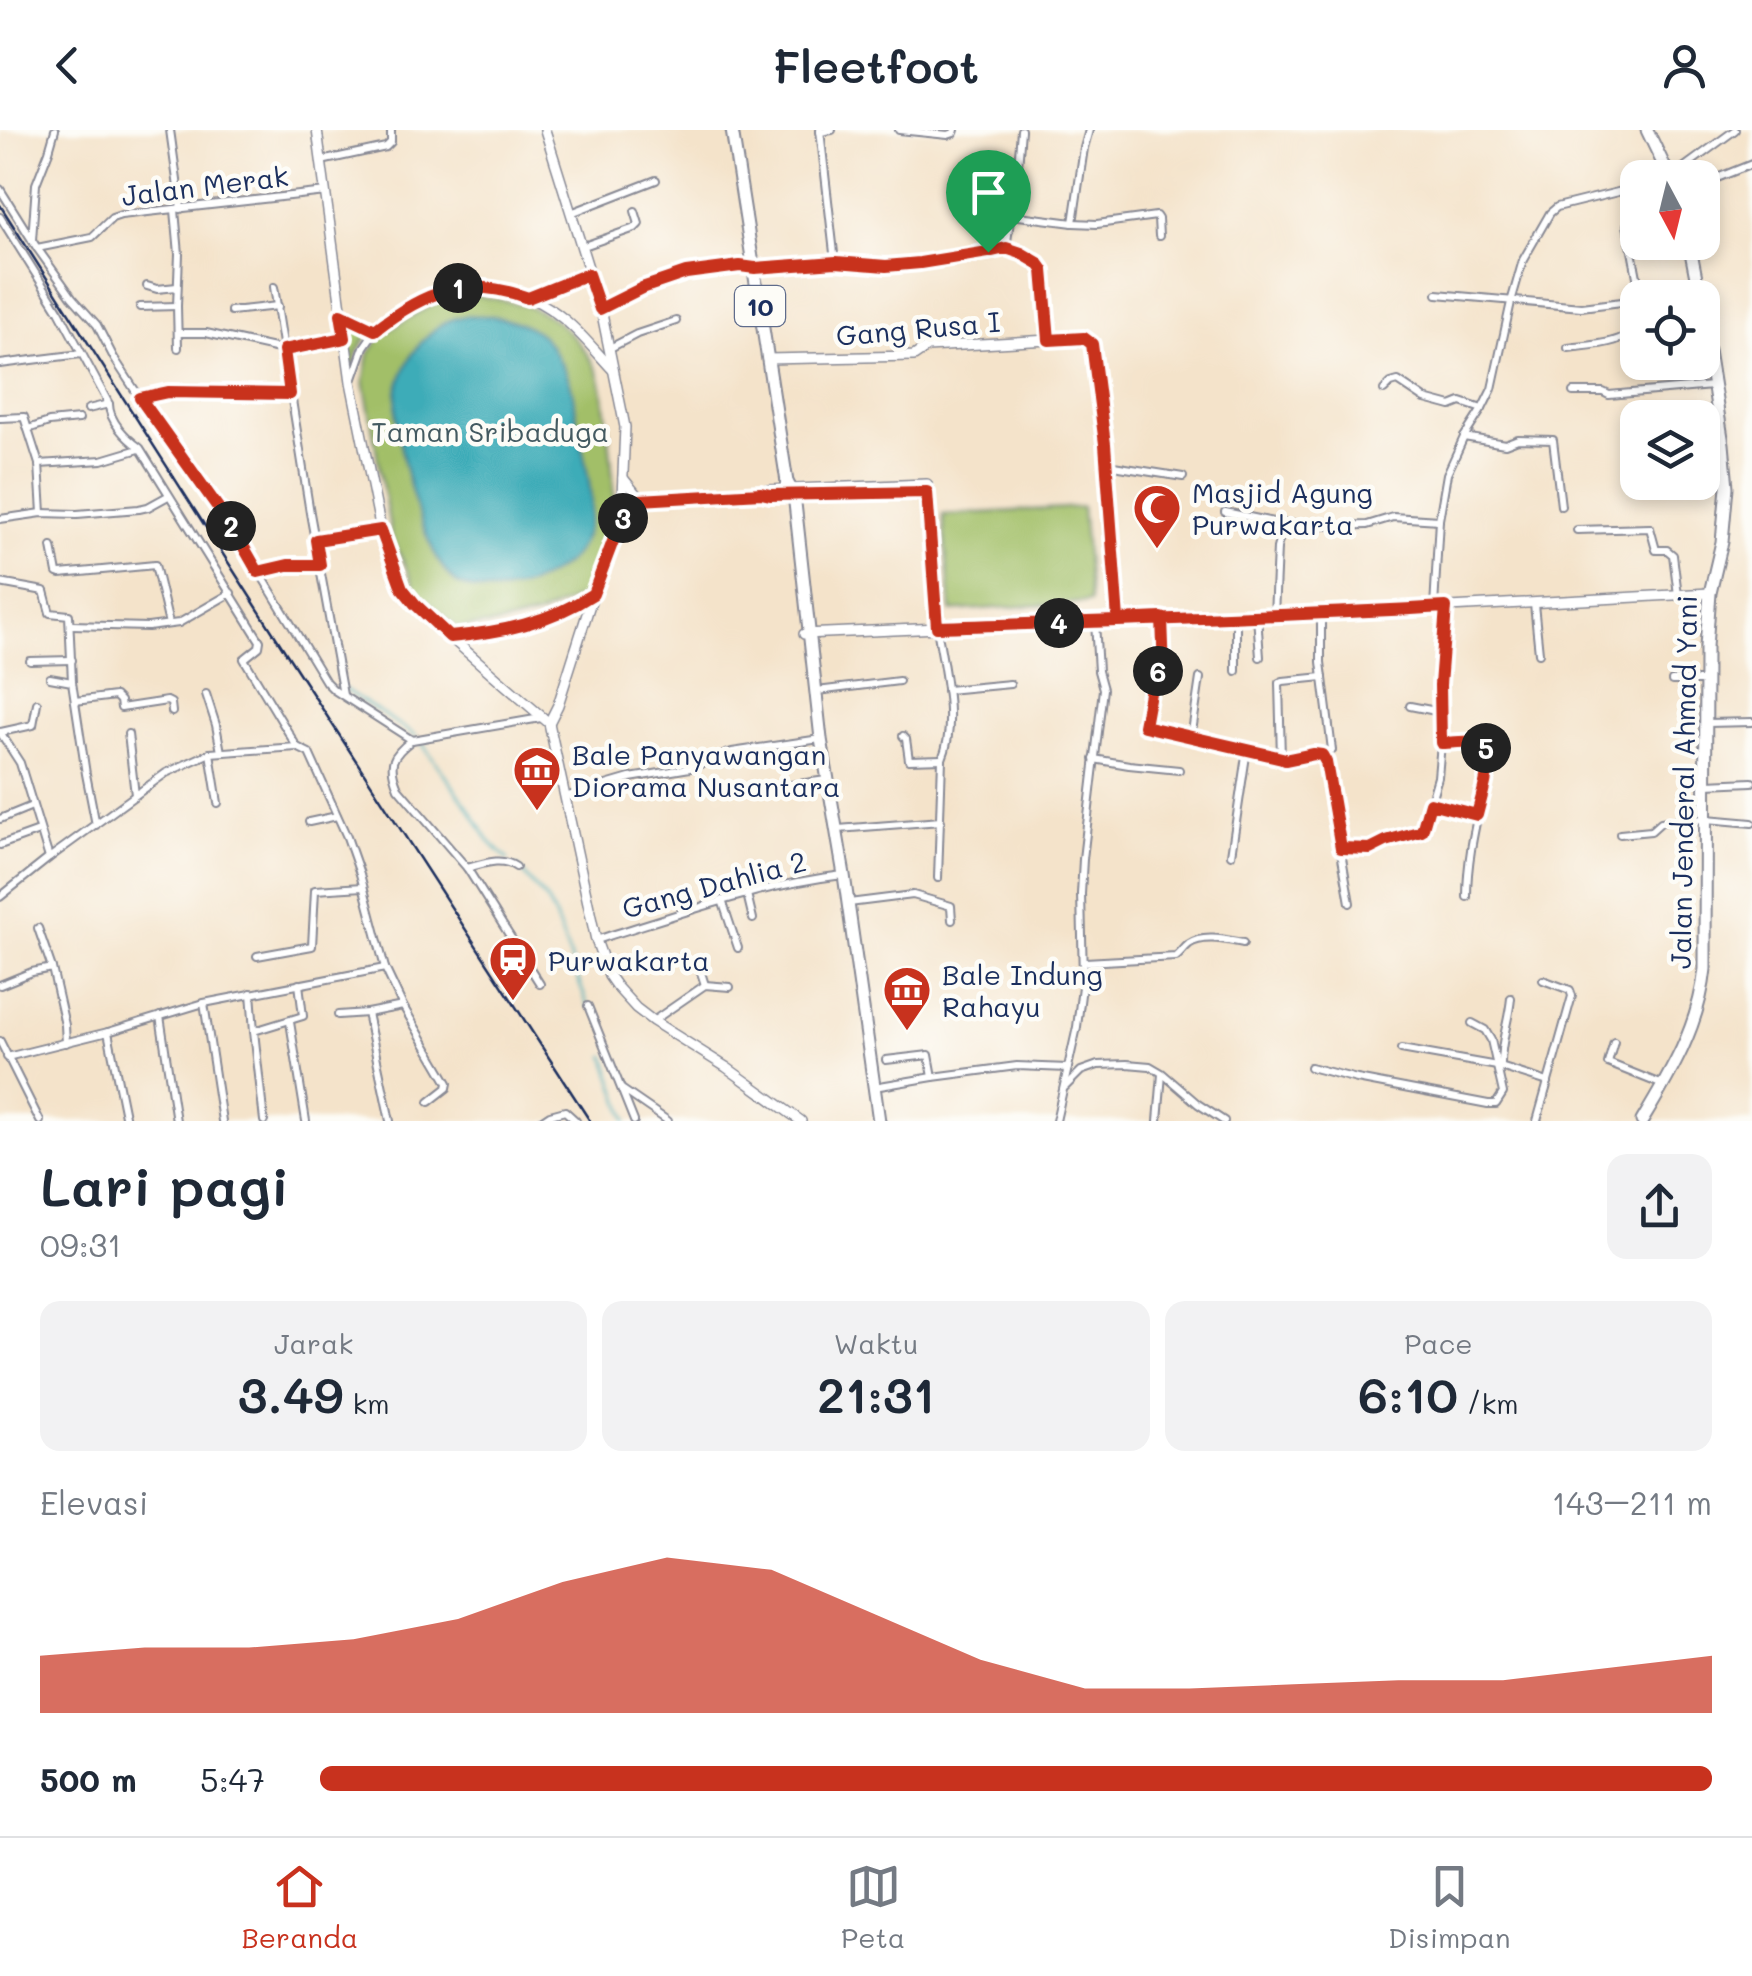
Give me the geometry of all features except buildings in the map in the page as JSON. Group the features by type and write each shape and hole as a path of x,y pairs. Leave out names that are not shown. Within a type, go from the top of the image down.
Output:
{"highway":[{"name":"10","path":"732,130 789,490 879,1121"},
{"path":"1647,130 1661,160"},
{"name":"Jalan Jenderal Ahmad Yani","path":"1642,1121 1692,1028 1704,986 1710,593 1726,505 1723,444 1712,380"}],"street":[{"path":"34,244 36,184 55,130"},
{"path":"170,130 178,209 178,348"},
{"path":"317,130 351,382 381,530 402,588 425,614 545,720 596,940 616,986 636,1008 801,1121"},
{"path":"321,161 386,147 392,142 391,130"},
{"path":"540,984 466,868 398,788 392,760 417,739 545,720 558,706 621,520 625,427 615,372 600,309 544,130"},
{"path":"832,130 820,131 836,262"},
{"path":"899,130 948,134 955,130"},
{"path":"1006,248 1020,130"},
{"path":"1073,223 1089,130"},
{"path":"1694,160 1734,130"},
{"path":"1720,177 1752,164"},
{"path":"570,214 656,180"},
{"path":"0,188 34,244 97,325 140,398 234,530 326,682 417,739"},
{"path":"1434,608 1439,520 1447,474 1492,389 1524,260 1550,213 1562,205 1620,191"},
{"name":"Jalan Merak","path":"34,244 92,237 116,216 326,192"},
{"path":"580,247 635,228 640,224 635,211"},
{"path":"1011,215 1097,224 1156,216 1160,236"},
{"path":"0,217 59,311 108,404 109,414 140,448 260,642 244,659 297,747"},
{"path":"600,309 642,288 686,273 740,266 836,262 886,266 1006,248 1038,263 1043,270 1049,340"},
{"path":"528,298 588,274"},
{"path":"146,286 177,287"},
{"path":"351,382 375,330 403,311 451,289 470,286 490,287 547,307 615,372"},
{"path":"274,288 344,696"},
{"path":"1438,294 1581,307 1620,302"},
{"path":"140,307 177,306"},
{"path":"232,312 278,306"},
{"path":"341,314 375,330"},
{"path":"610,348 676,321"},
{"path":"179,333 206,333 284,350 345,338"},
{"path":"1568,348 1620,337"},
{"name":"Gang Rusa I","path":"768,359 914,356 927,347 1084,338 1092,344 1118,620"},
{"path":"0,364 81,354"},
{"path":"1384,390 1390,383 1398,382 1425,399 1451,406 1461,402 1482,409"},
{"path":"1573,392 1617,394 1713,386"},
{"path":"140,398 168,392 290,394"},
{"path":"88,409 108,404"},
{"path":"0,418 24,417 43,464 39,514"},
{"path":"28,429 79,419"},
{"path":"1464,437 1505,444 1518,439 1553,440 1561,506"},
{"path":"43,464 102,460 140,448"},
{"path":"1106,465 1183,477"},
{"path":"622,478 640,500"},
{"path":"621,520 640,500 789,490 927,488 937,627 947,690 938,878"},
{"path":"0,520 140,509 168,496"},
{"path":"1225,512 1284,523 1366,525 1393,517 1439,520"},
{"path":"1274,616 1277,548 1284,523"},
{"path":"1577,530 1650,528 1656,550 1667,550 1673,555 1678,595"},
{"path":"316,540 381,530"},
{"path":"52,547 60,574 155,564 169,624"},
{"path":"258,572 288,565 320,565"},
{"path":"0,583 44,591 50,612 69,615 72,682 96,826"},
{"path":"71,625 148,627 179,623 231,593"},
{"path":"807,634 1321,614 1710,593"},
{"path":"450,637 540,622 593,594"},
{"path":"1534,604 1539,653"},
{"path":"1341,848 1370,849 1422,831 1438,776 1446,607"},
{"path":"1162,618 1164,672 1154,671 1144,726 1290,760 1332,750 1320,654 1321,614"},
{"path":"1236,616 1236,671"},
{"path":"1258,616 1260,657"},
{"path":"1056,1121 1077,1027 1084,962 1083,859 1104,689 1098,672 1095,622"},
{"path":"30,661 72,660"},
{"path":"1282,758 1279,683 1323,677"},
{"path":"50,678 72,682"},
{"path":"1191,738 1200,678"},
{"path":"816,691 900,680"},
{"path":"1672,680 1706,681"},
{"path":"947,690 1010,684"},
{"path":"206,694 221,752"},
{"path":"75,701 115,696 121,708 167,701 172,712"},
{"path":"37,702 33,725 0,732 20,763 48,858"},
{"path":"1410,706 1441,712"},
{"path":"1706,723 1752,722"},
{"path":"128,734 135,796"},
{"path":"903,736 910,760 942,759"},
{"path":"565,797 630,778 678,771 732,752 822,739"},
{"path":"1441,743 1478,744 1488,750 1467,877 1468,897"},
{"path":"0,897 166,773 210,753 297,747 309,753 347,837 386,968 403,1006 448,1083 428,1102"},
{"path":"1231,855 1248,750"},
{"path":"210,753 218,803"},
{"path":"1318,753 1326,762 1350,903"},
{"path":"1094,759 1179,770"},
{"path":"778,787 828,780"},
{"path":"1706,784 1752,782"},
{"path":"1430,803 1477,815"},
{"path":"0,818 32,806"},
{"path":"309,822 338,816"},
{"path":"1620,834 1651,831 1668,821 1752,823"},
{"path":"835,830 941,822"},
{"path":"0,845 39,832"},
{"path":"466,868 500,860 516,867"},
{"name":"Gang Dahlia 2","path":"596,940 722,900 802,880 844,875"},
{"path":"258,956 312,946 315,890 363,887"},
{"path":"747,894 753,919"},
{"path":"848,903 918,895 951,906 952,920"},
{"path":"722,900 738,948"},
{"path":"38,928 52,968 66,1043"},
{"path":"1084,962 1176,957 1200,940 1243,944"},
{"path":"699,966 705,986"},
{"path":"0,985 52,968"},
{"path":"8,1057 204,1002 386,968"},
{"path":"1537,1121 1572,993 1542,980"},
{"path":"254,1031 303,1016 299,984"},
{"path":"653,1020 705,986 730,987"},
{"path":"251,992 264,1121"},
{"path":"1499,1066 1511,998"},
{"path":"204,1002 222,1121"},
{"path":"338,1015 403,1006"},
{"path":"588,1006 634,1121"},
{"path":"367,1014 390,1121"},
{"path":"160,1016 176,1121"},
{"path":"290,1022 306,1121"},
{"path":"1310,1067 1496,1104 1503,1094 1499,1066 1488,1034 1472,1023"},
{"path":"108,1032 126,1121"},
{"path":"0,1042 40,1121"},
{"path":"1614,1042 1608,1063 1664,1085"},
{"path":"1401,1049 1499,1066 1548,1082"},
{"path":"886,1060 929,1055 932,1077"},
{"path":"1064,1088 1082,1072 1098,1065 1150,1066 1224,1121"},
{"path":"873,1087 1017,1066 1068,1068"},
{"path":"1158,1121 1162,1073"},
{"path":"622,1089 668,1121"},
{"path":"541,1121 565,1111 576,1121"}],"green space":[{"name":"Taman Sribaduga","path":"471,294 545,314 567,331 592,362 607,420 614,510 606,550 586,594 537,616 457,628 417,592 391,535 364,381 369,353 383,334 450,296"},
{"path":"342,319 370,332 357,353 352,377"},
{"path":"1082,507 1090,602 951,611 943,515"}],"water":[{"name":"Taman Sribaduga","path":"491,316 517,322 541,335 560,363 573,392 591,500 585,534 567,562 530,584 503,591 461,585 448,574 435,553 412,494 396,406 407,365 429,334 461,317"}],"waterway":[{"path":"344,689 416,736"},
{"path":"421,742 488,840 508,860"},
{"path":"518,867 547,901 588,1006"},
{"path":"605,1056 627,1121"}],"railway":[{"path":"0,205 590,1121"}],"place":[{"name":"Masjid Agung Purwakarta","path":"1157,550"},
{"name":"Bale Panyawangan Diorama Nusantara","path":"537,812"},
{"name":"Purwakarta","path":"513,1002"},
{"name":"Bale Indung Rahayu","path":"907,1032"}],"route":[{"path":"988,252 886,266 836,262 740,266 686,273 642,288 600,309 588,274 528,298 490,287 451,289 403,311 375,330 341,314 345,338 284,350 290,394 168,392 140,398 234,530 258,572 288,565 320,565 316,540 381,530 402,588 450,637 540,622 593,594 621,520 640,500 761,493 927,492 937,627 1162,618 1274,616 1446,607 1440,685 1441,743 1478,744 1488,750 1477,815 1430,803 1422,831 1370,849 1341,848 1322,755 1285,760 1144,726 1154,671 1164,672 1162,618 1118,620 1105,444 1092,344 1084,338 1049,340 1043,270 1038,263 1006,248 988,252"}]}
